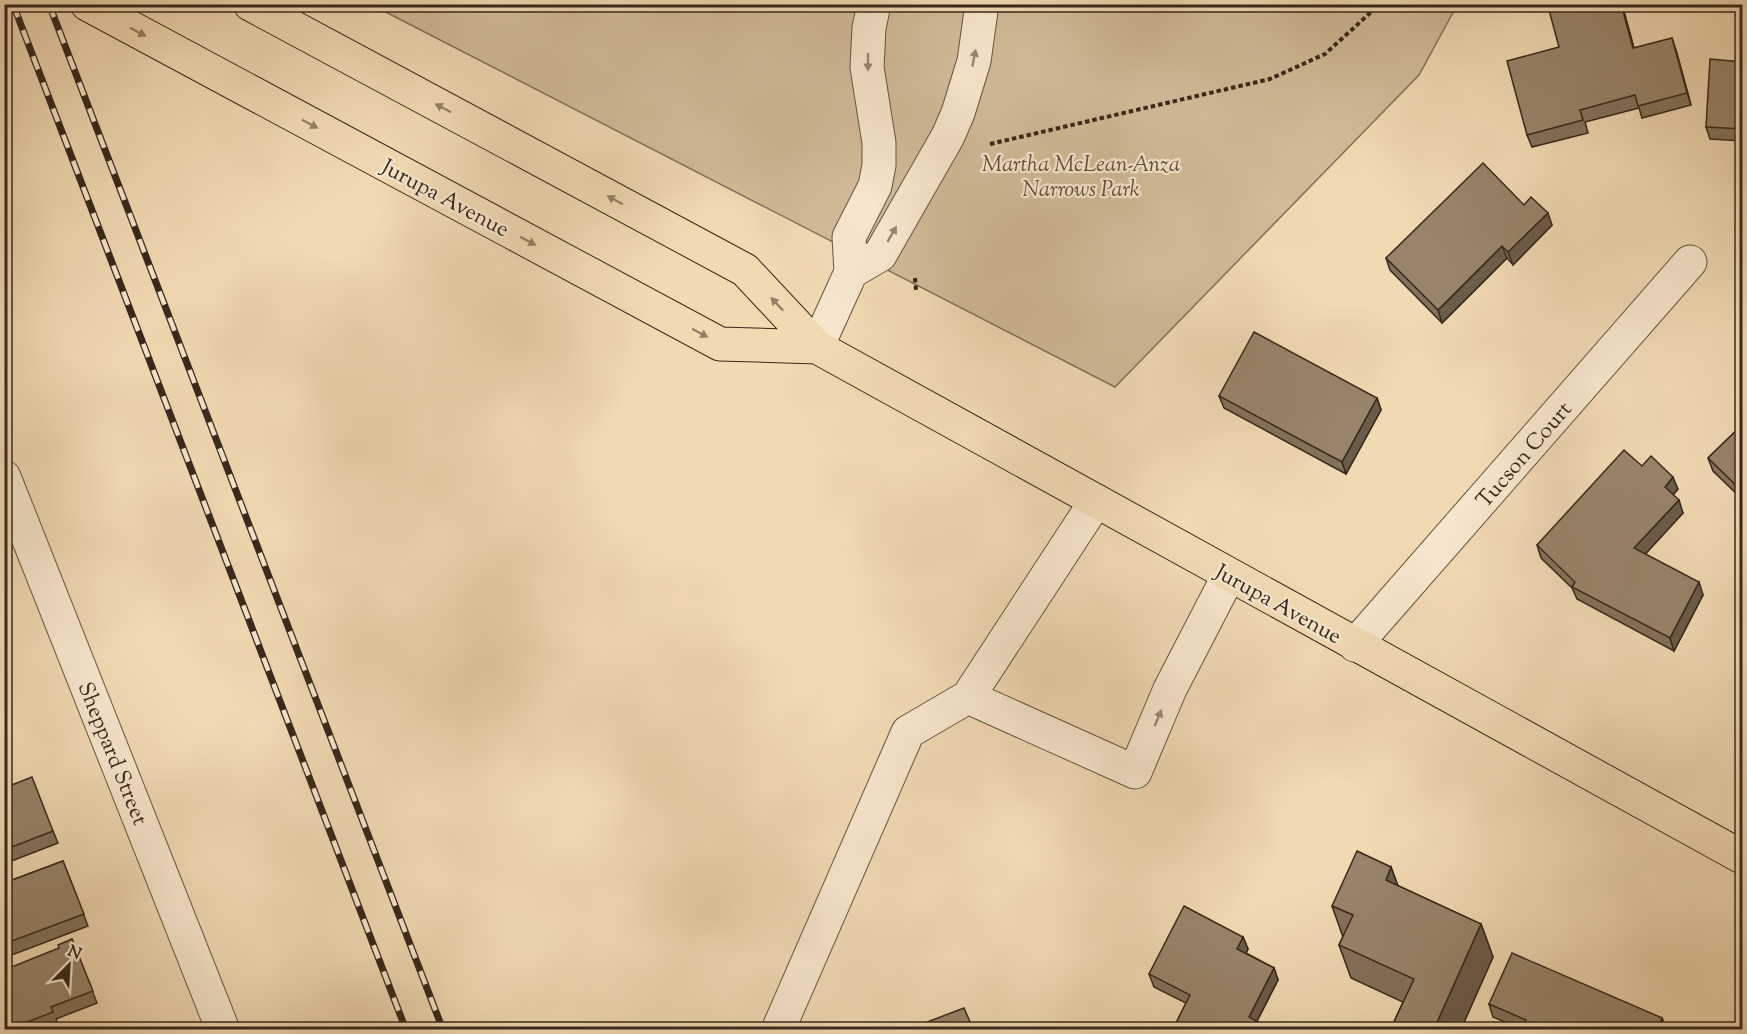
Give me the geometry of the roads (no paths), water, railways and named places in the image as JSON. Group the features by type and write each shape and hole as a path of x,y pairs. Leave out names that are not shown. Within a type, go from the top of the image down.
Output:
{"main road":[{"name":"Jurupa Avenue","path":"87,4 720,344 817,347"},
{"name":"Jurupa Avenue","path":"249,4 745,270 817,347 1743,857"}],"street":[{"path":"817,347 850,272 849,237 875,186 879,165 879,143 867,67 869,28 874,4"},
{"path":"850,272 880,255 948,136 958,113 974,61 982,4"},
{"name":"Tucson Court","path":"1355,645 1690,262"},
{"name":"Sheppard Street","path":"4,477 223,1029"},
{"path":"778,1029 908,732 968,698 1096,501"},
{"path":"968,698 1136,772 1170,689 1229,574"}],"railway":[{"path":"13,4 406,1030"},
{"path":"49,4 443,1030"}],"park label":[{"name":"Martha McLean-Anza Narrows Park","path":"1081,176"}]}
